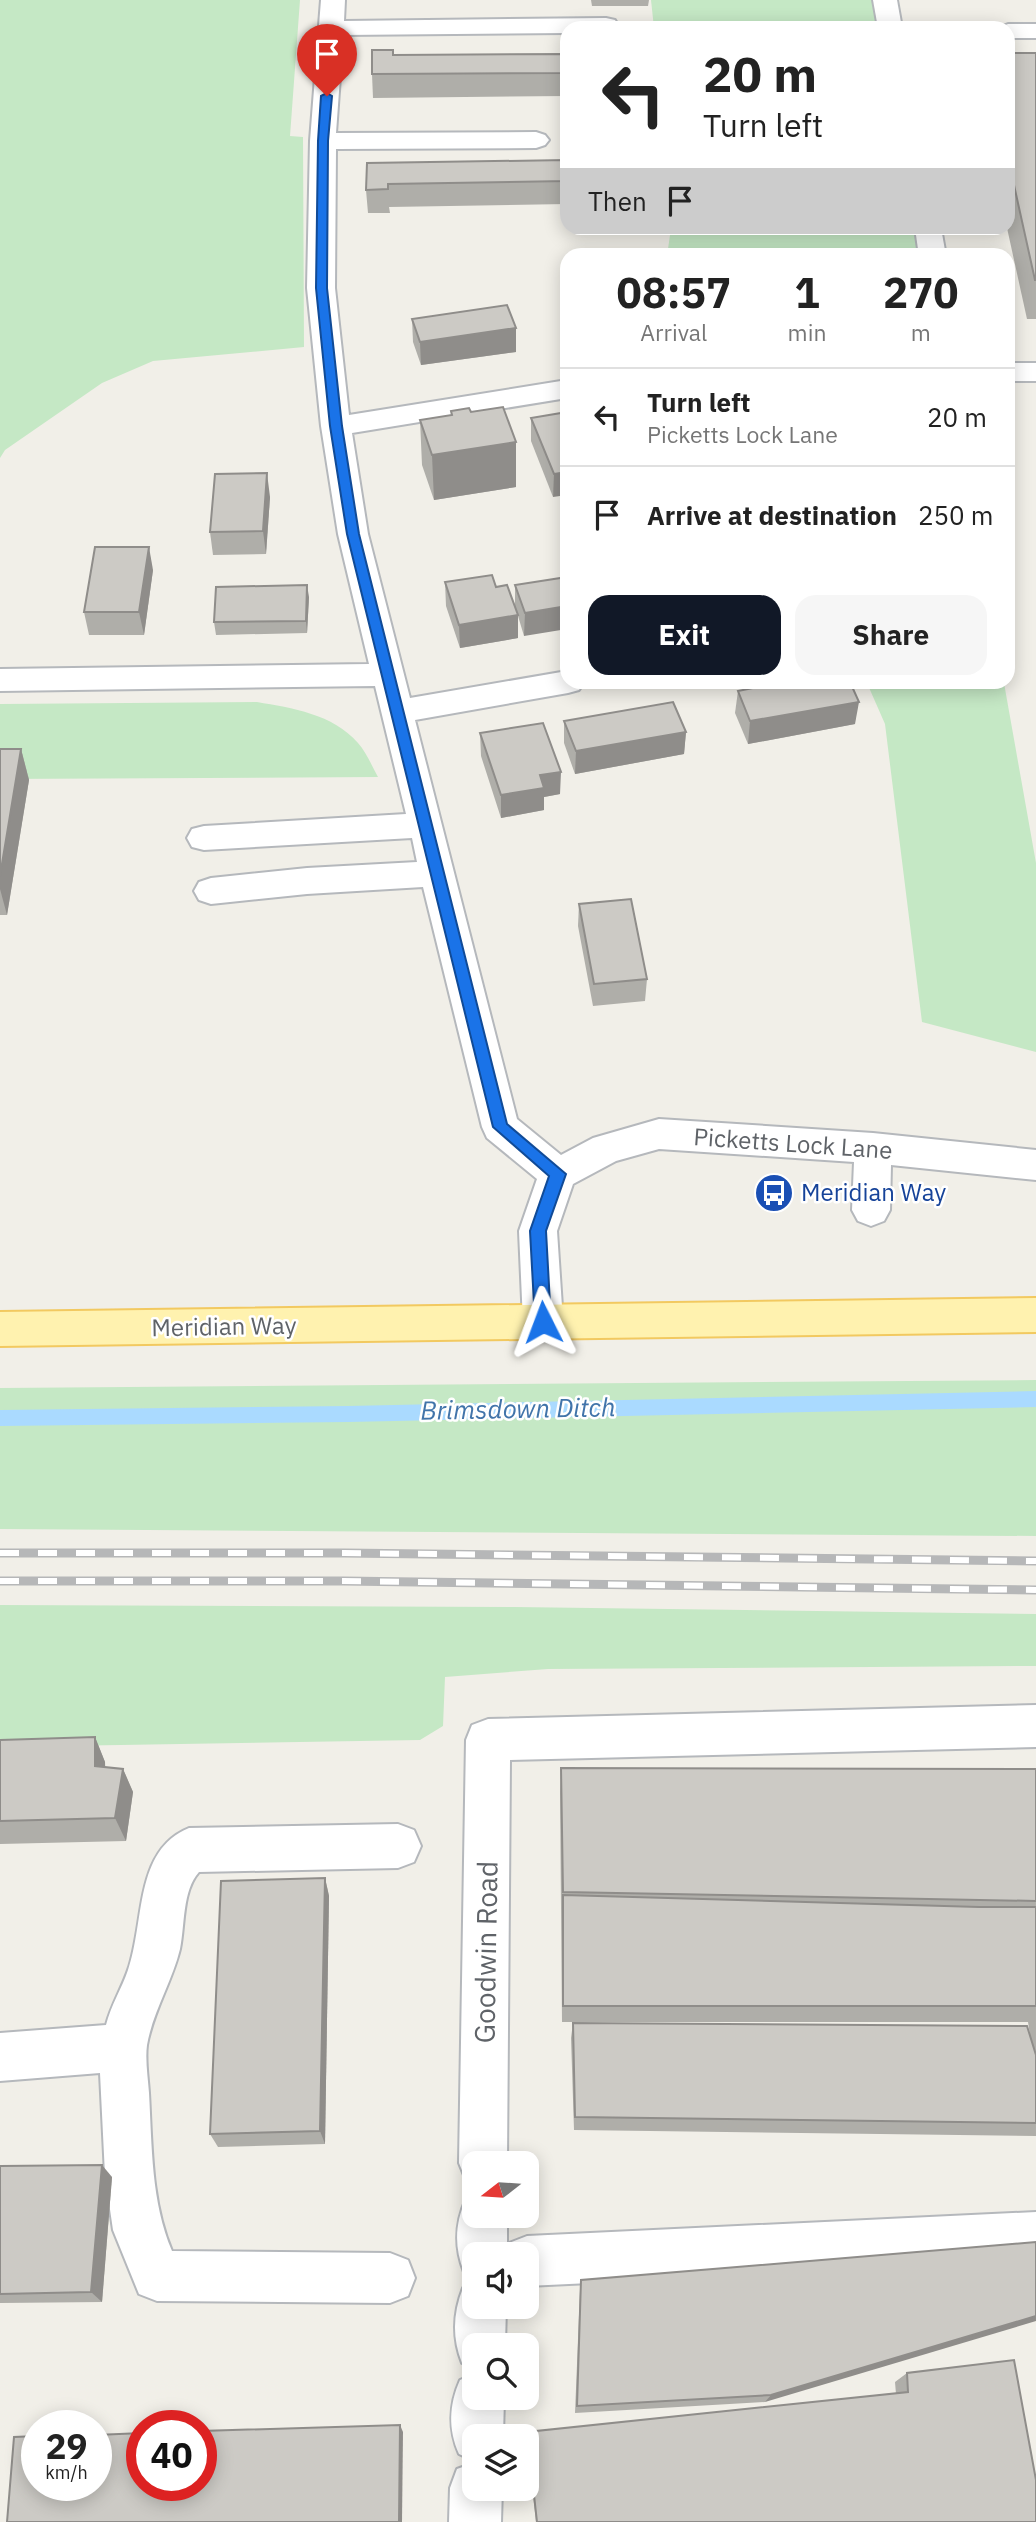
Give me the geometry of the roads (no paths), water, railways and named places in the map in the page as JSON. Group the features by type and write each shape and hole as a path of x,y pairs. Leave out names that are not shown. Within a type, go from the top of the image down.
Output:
{"main road":[{"name":"Meridian Way","path":"0,1329 1036,1315"}],"street":[{"path":"333,0 323,141 321,288 336,426 353,534 500,1127 558,1174 538,1231 543,1322"},
{"path":"885,0 889,21"},
{"path":"332,28 560,26"},
{"path":"1015,31 1036,31"},
{"path":"323,141 536,140"},
{"path":"1015,372 1036,372"},
{"path":"336,426 560,390"},
{"path":"0,680 388,675"},
{"path":"396,712 560,683"},
{"path":"204,838 426,825"},
{"path":"211,891 307,881 438,873"},
{"name":"Picketts Lock Lane","path":"558,1174 607,1149 659,1135 873,1148 1036,1165"},
{"path":"871,1210 873,1148"},
{"name":"Goodwin Road","path":"483,2151 488,1740 1036,1726"},
{"path":"390,2278 158,2277 138,2230 129,2175 123,2047 133,2011 151,1973 161,1930 165,1895 176,1864 189,1850 398,1846"},
{"path":"0,2057 123,2047"},
{"path":"539,2260 1036,2238"},
{"path":"475,2522 476,2501"}],"waterway":[{"name":"Brimsdown Ditch","path":"0,1418 348,1414 1036,1399"}],"railway":[{"path":"0,1553 344,1553 1036,1561"},
{"path":"0,1581 343,1581 1036,1590"}],"place":[{"name":"Meridian Way","path":"774,1193"}]}
